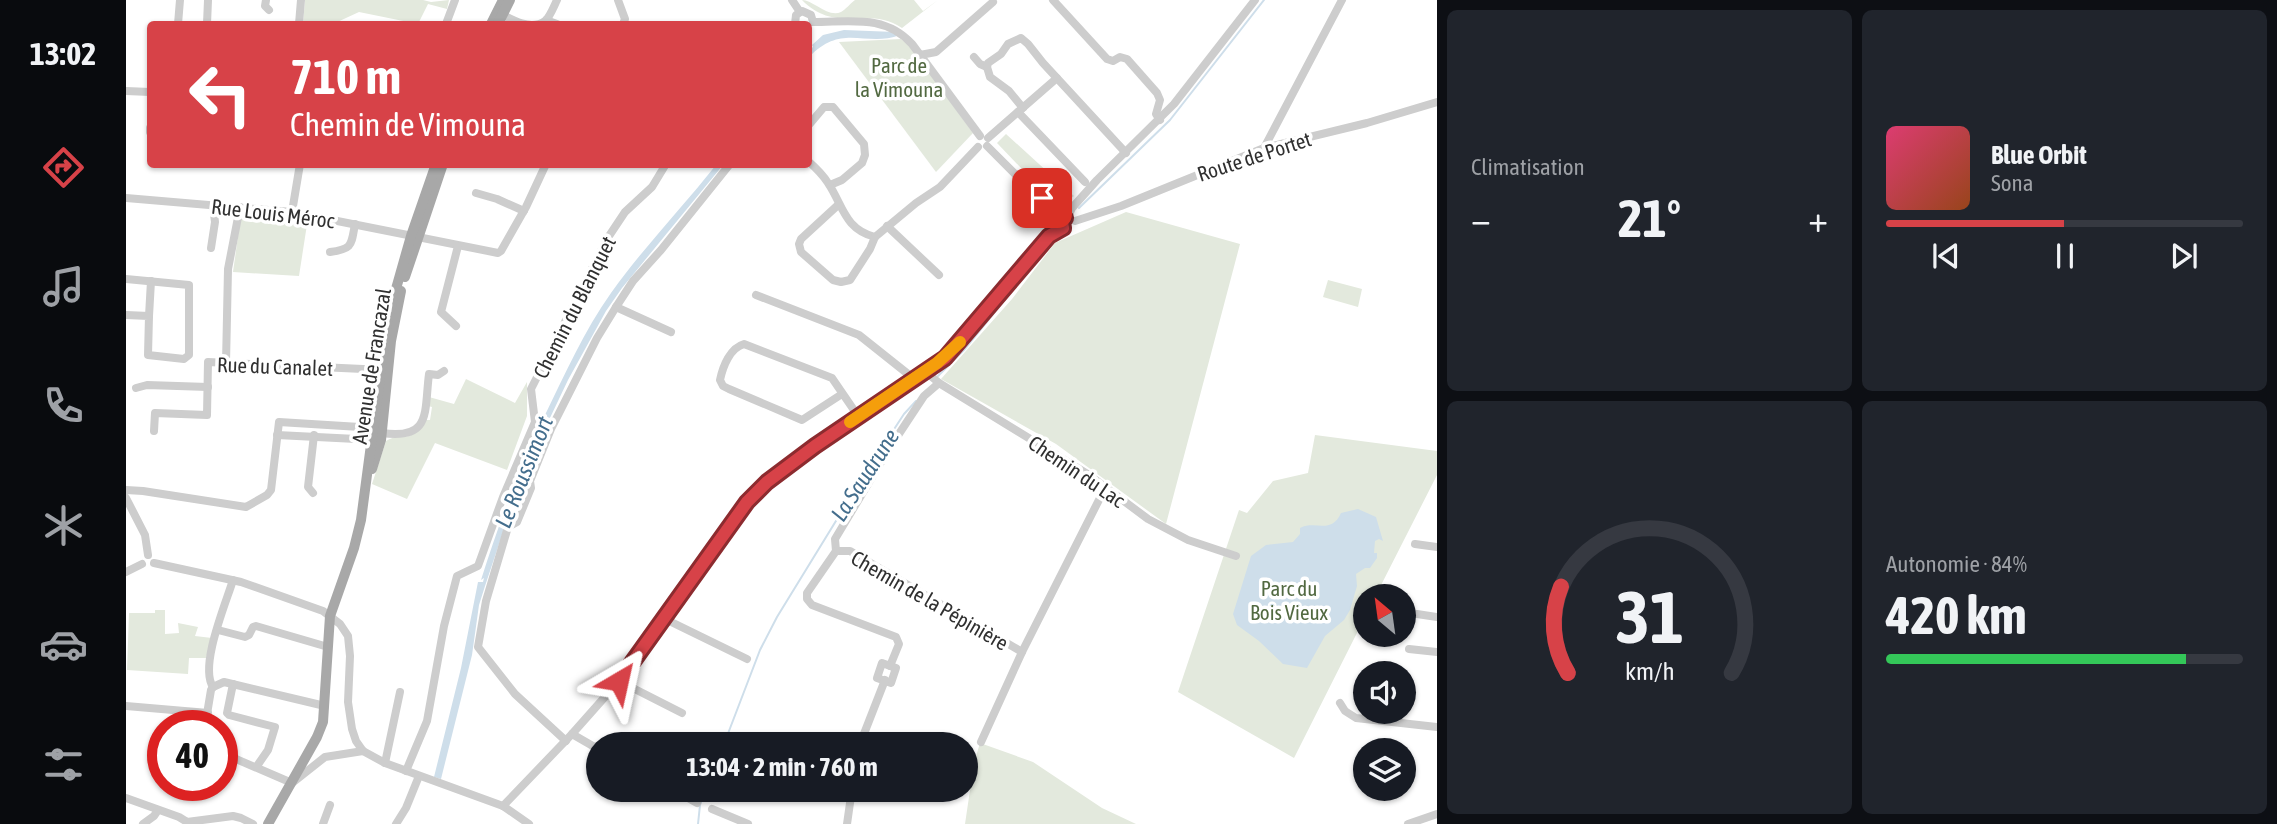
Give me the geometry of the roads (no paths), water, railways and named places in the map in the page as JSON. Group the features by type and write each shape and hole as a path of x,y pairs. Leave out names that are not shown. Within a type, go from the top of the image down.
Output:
{"main road":[{"path":"499,17 503,0"},
{"path":"499,17 510,0"},
{"name":"Avenue de Francazal","path":"268,824 317,737 325,714 330,616 361,520 364,493 378,434 385,370 396,314 414,236 435,168"},
{"name":"Avenue de Francazal","path":"414,236 441,168"}],"street":[{"path":"178,21 180,0"},
{"path":"207,21 208,0"},
{"path":"266,0 265,6 269,10"},
{"path":"299,21 301,0"},
{"path":"447,21 455,0"},
{"path":"546,20 557,0"},
{"path":"618,0 624,21"},
{"path":"792,0 800,12 809,13 810,21"},
{"path":"1053,0 1107,60 1113,61 1120,57 1127,59 1157,93 1160,100 1156,114 1160,120"},
{"path":"1069,219 1072,208 1097,180 1160,120 1255,0"},
{"path":"1264,148 1342,0"},
{"path":"920,55 936,51 993,2"},
{"path":"795,21 800,12"},
{"path":"812,25 881,23 902,33 983,142 1024,183 1069,219"},
{"path":"1085,182 1021,110 1009,91 990,77 988,63 1001,54 1008,44 1021,38 1028,44 1126,153"},
{"path":"974,57 987,67"},
{"path":"838,205 801,239 799,244 801,253 832,280 845,282 862,263 875,237 940,187 983,142 1057,78"},
{"path":"126,91 147,92"},
{"name":"Route de Portet","path":"1069,219 1121,206 1264,148 1367,123 1437,102"},
{"path":"812,121 824,107 833,107 864,144 865,155 862,163 842,180 830,185"},
{"path":"812,165 830,185 838,205 856,229 875,237"},
{"path":"292,212 299,168"},
{"path":"476,193 524,211 544,168"},
{"name":"Chemin du Blanquet","path":"406,771 427,721 444,626 457,576 478,566 503,497 535,422 531,389 607,239 625,212 652,187 664,168"},
{"path":"586,744 569,738 515,694 478,647 486,601 508,527 517,522 551,429 597,338 633,281 727,168"},
{"name":"Rue Louis Méroc","path":"126,198 292,212 498,253 524,211"},
{"path":"211,248 215,222 213,206"},
{"path":"226,363 228,269 240,207"},
{"path":"503,806 569,738 619,681 747,502 767,482 858,416 912,379 927,373 952,351 1049,236 1063,228 1062,222 1069,219"},
{"path":"330,252 346,250 351,245 355,224"},
{"path":"887,226 939,275"},
{"path":"456,326 443,315 442,307 458,246"},
{"path":"126,279 151,281 186,284 190,288 187,358 148,355 151,281"},
{"path":"756,295 859,335 912,379"},
{"path":"616,307 671,332"},
{"path":"126,315 149,316"},
{"path":"842,394 803,420 729,389 723,386 720,380 734,348 744,344 832,378 858,416"},
{"name":"Rue du Canalet","path":"154,431 155,413 207,415 208,362 385,370"},
{"path":"278,435 314,438 405,435 416,430 423,418 429,374 438,375 444,371"},
{"name":"Chemin du Lac","path":"927,373 937,382 1089,475 1148,519 1188,540 1236,556"},
{"path":"865,732 884,683 891,683 896,668 890,666 899,644 896,637 812,605 807,599 807,593 836,551 835,539 889,449 937,382"},
{"path":"136,388 147,385 208,387"},
{"path":"126,491 143,491 246,507 271,490 279,422 378,434"},
{"path":"535,422 551,429"},
{"path":"313,425 308,487 313,493"},
{"name":"Chemin de la Pépinière","path":"981,742 1022,652 1105,488"},
{"path":"126,498 145,535 148,555"},
{"path":"1415,544 1437,547"},
{"name":"Chemin de la Pépinière","path":"836,551 850,551 1022,652"},
{"path":"148,555 153,557 155,563"},
{"path":"148,555 142,558 145,568 155,563"},
{"path":"155,563 233,580 323,611 340,624 348,636 348,702 352,729 363,751 406,771 503,806 529,824"},
{"path":"126,572 142,564"},
{"path":"213,687 209,679 210,656 233,580"},
{"path":"1417,614 1437,617"},
{"path":"663,618 747,659"},
{"path":"218,629 245,637 256,626 328,647"},
{"path":"1409,649 1437,652"},
{"path":"619,681 682,713"},
{"path":"208,710 211,690 224,682 325,706"},
{"path":"233,684 227,713 275,727 268,750 257,766"},
{"path":"386,763 400,692"},
{"path":"1340,703 1345,711 1356,718 1437,727"},
{"path":"126,706 173,710"},
{"path":"238,759 292,783 325,757 363,751"},
{"path":"396,824 406,808 419,776"},
{"path":"126,798 192,822 233,816 253,824"},
{"path":"847,824 850,802"},
{"path":"323,824 330,805"},
{"path":"712,809 748,824"},
{"path":"143,824 158,810"},
{"path":"1408,824 1437,814"}],"water":[{"path":"844,30 895,32 900,35 876,39 844,38 821,47 812,54 812,45 823,35"},
{"path":"713,168 721,168 606,311 549,420 546,419 547,424 519,484 479,605 472,655 441,779 434,777 461,668 478,582 483,582 484,578 481,580 518,476 575,353 601,307 636,260"},
{"path":"1358,509 1376,517 1383,541 1375,541 1374,553 1377,553 1377,558 1370,568 1356,574 1357,584 1353,584 1350,610 1344,620 1325,636 1307,668 1283,664 1237,625 1233,614 1251,556 1266,545 1293,542 1300,534 1300,528 1333,524 1341,513"}],"waterway":[{"name":"La Saudrune","path":"1079,208 1170,120 1264,0"},
{"name":"Le Roussimort","path":"812,49 816,46"},
{"name":"La Saudrune","path":"938,376 964,350 1055,238"},
{"name":"La Saudrune","path":"729,732 760,650 777,617 866,472 904,414 916,401"},
{"name":"La Saudrune","path":"698,824 701,802"}],"park label":[{"name":"Parc de la Vimouna","path":"899,77"},
{"name":"Parc du Bois Vieux","path":"1289,600"}]}
